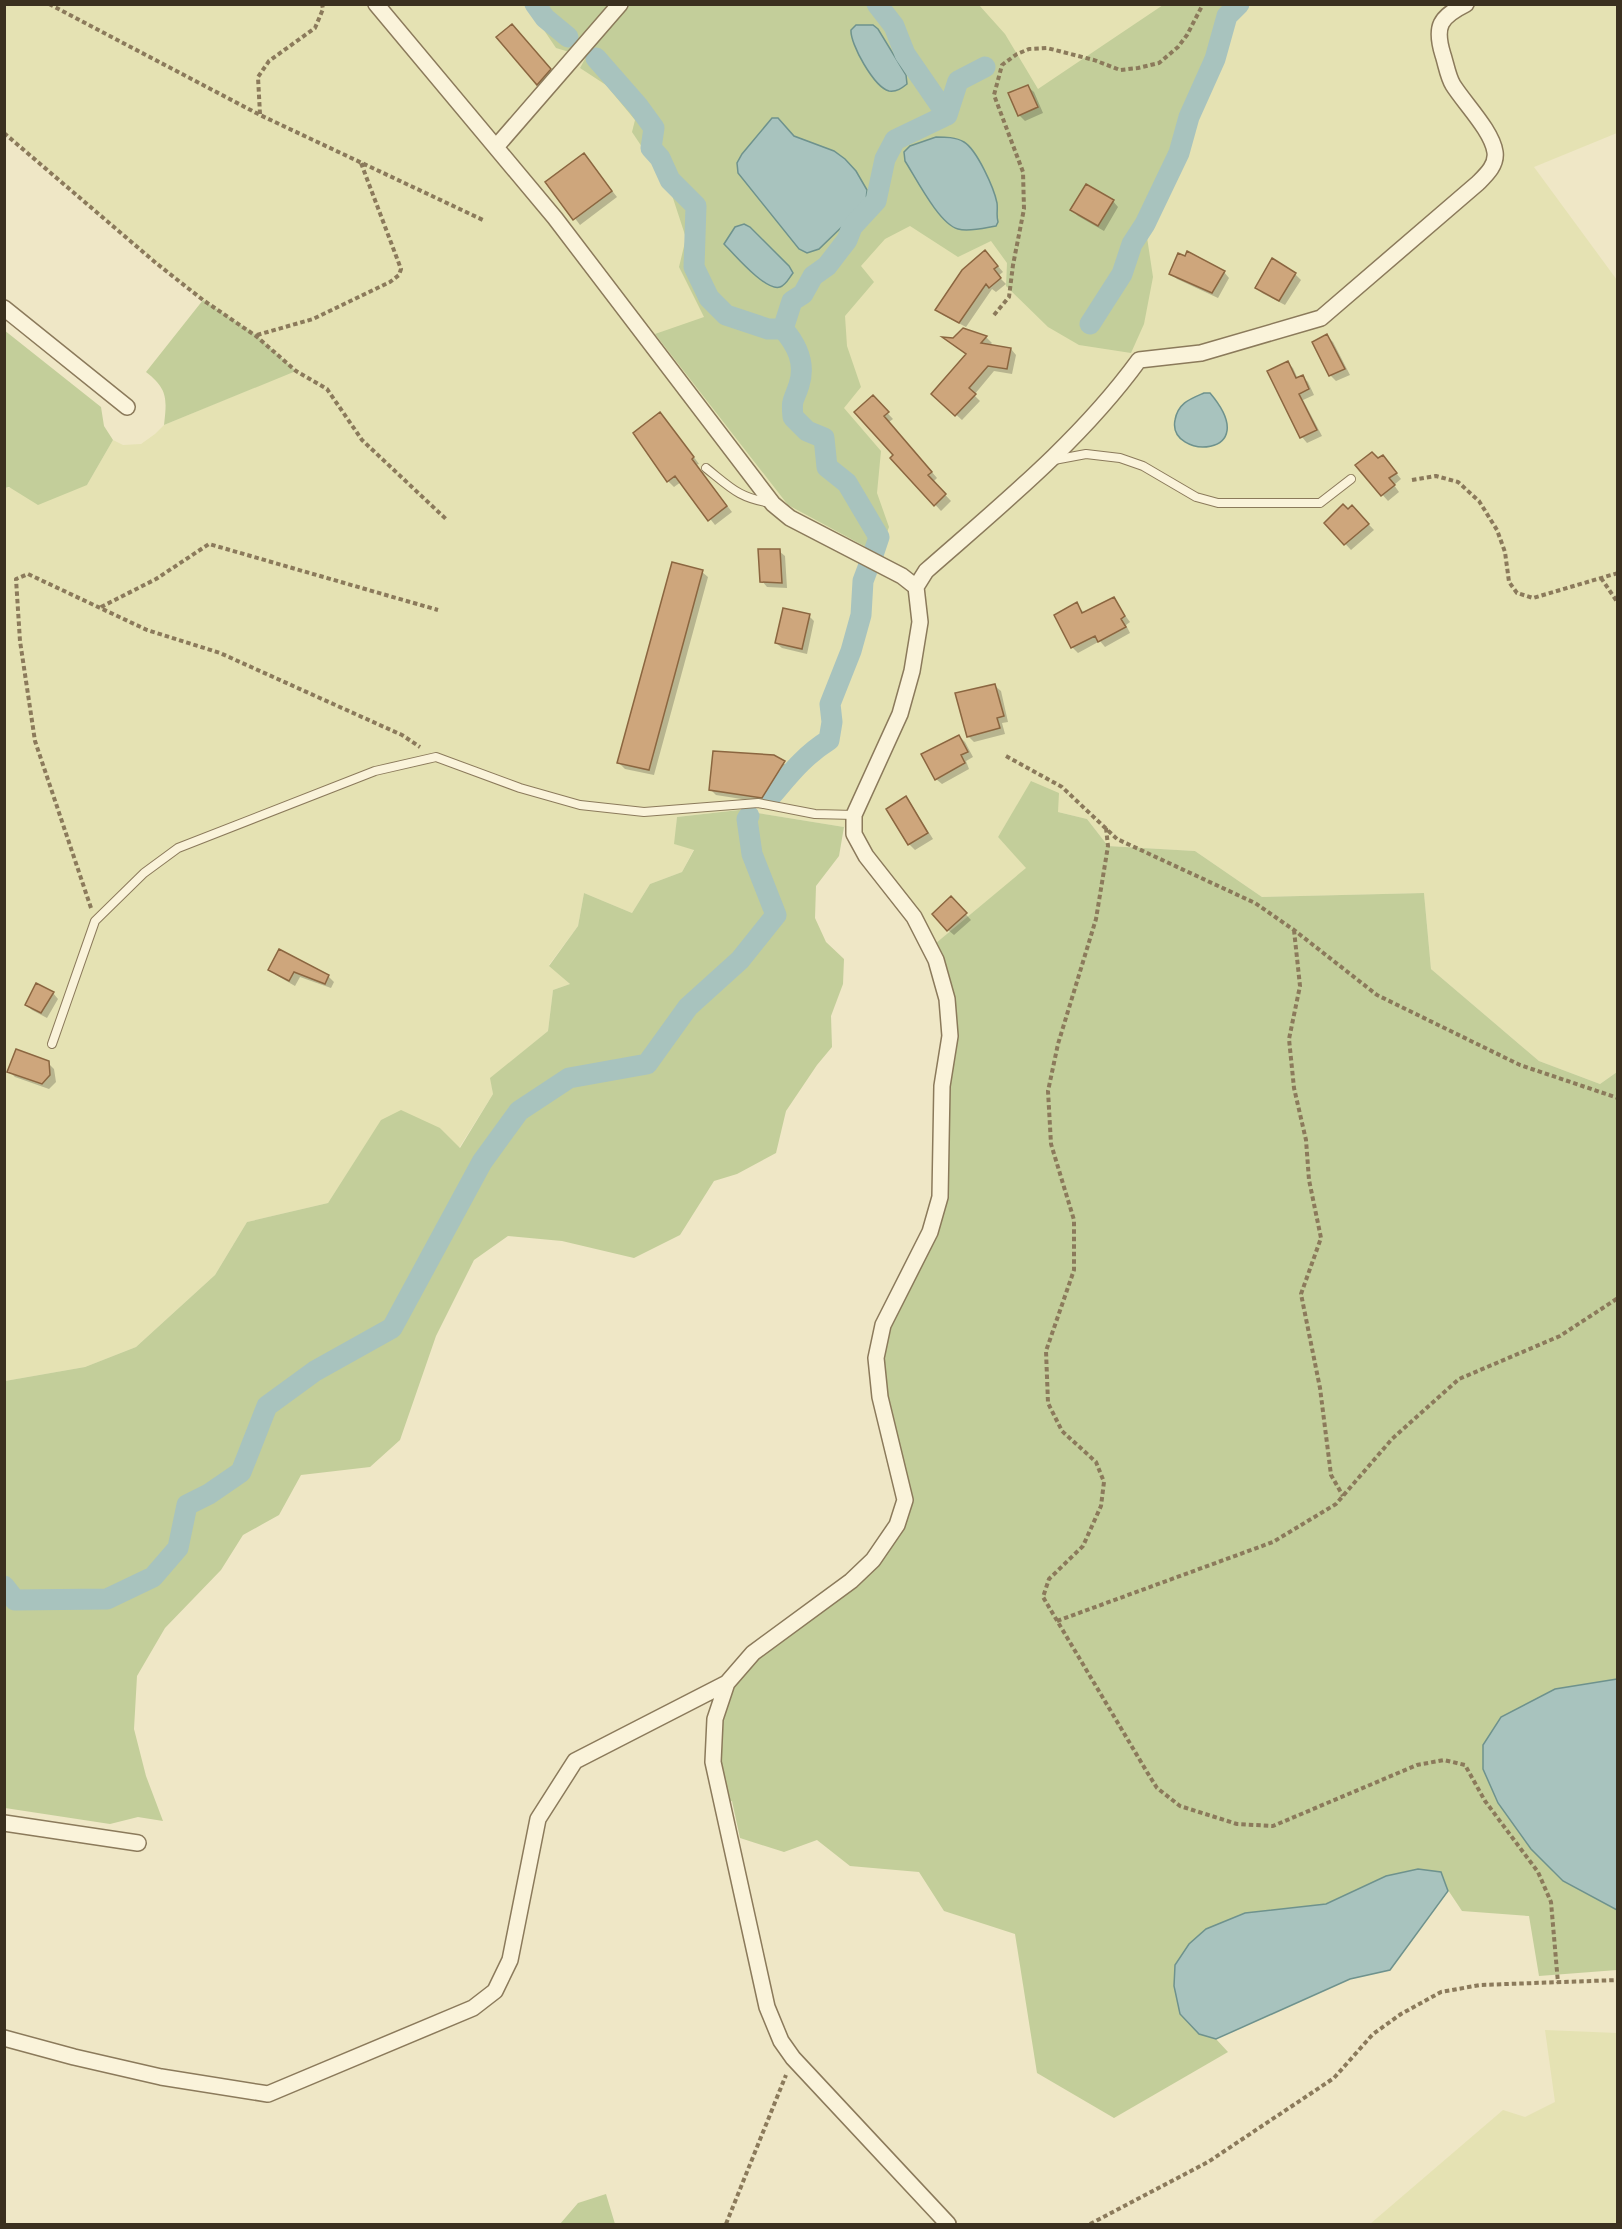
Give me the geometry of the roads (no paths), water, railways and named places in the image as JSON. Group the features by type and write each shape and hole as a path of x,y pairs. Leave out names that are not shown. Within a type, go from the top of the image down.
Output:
{"street":[{"path":"376,4 555,218 773,504 790,518 902,576 916,587"},
{"path":"496,147 620,4"},
{"path":"948,2224 793,2058 781,2041 767,2007 713,1762 715,1719 728,1683 753,1653 851,1581 873,1560 897,1525 905,1500 880,1397 876,1358 883,1325 930,1232 940,1197 942,1086 950,1036 947,999 936,960 915,917 866,856 854,834 854,815 900,714 920,622 916,587 926,571 1050,461 1114,394 1139,360 1202,353 1321,318 1478,183 1492,168 1495,153 1488,135 1451,83 1438,38 1440,22 1451,12 1466,4"},
{"path":"4,308 127,407"},
{"path":"4,2038 161,2077 268,2094 473,2008 495,1991 510,1960 538,1819 575,1761 728,1683"},
{"path":"4,1823 138,1843"}],"lane":[{"path":"1050,461 1086,454 1120,458 1143,466 1196,497 1218,503 1320,503 1352,479"},
{"path":"706,468 736,493 751,500 773,504"},
{"path":"52,1044 95,921 144,873 178,848 375,771 436,757 520,788 580,805 644,812 758,803 815,814 854,815"}],"water":[{"path":"856,25 873,25 878,29 906,75 907,84 897,90 889,91 870,74 854,45 851,30"},
{"path":"772,118 778,118 794,136 834,151 845,159 856,171 867,190 866,200 851,218 819,249 807,253 799,249 738,173 737,163 742,154"},
{"path":"936,137 961,140 974,153 989,179 995,196 998,222 996,226 972,230 958,229 943,219 928,200 905,161 904,152 910,146"},
{"path":"744,224 750,227 789,266 793,273 782,286 774,287 767,284 724,244 735,227"},
{"path":"1204,393 1210,393 1224,415 1227,431 1221,441 1210,446 1197,446 1185,442 1177,433 1175,420 1182,406"},
{"path":"1618,1679 1617,1910 1563,1881 1531,1849 1498,1803 1483,1769 1483,1745 1501,1717 1555,1689"},
{"path":"1418,1869 1441,1872 1448,1891 1390,1970 1350,1979 1216,2039 1199,2034 1180,2014 1174,1986 1175,1965 1189,1944 1206,1929 1245,1913 1326,1904 1386,1876"}],"waterway":[{"path":"535,4 545,18 568,37"},
{"path":"877,4 894,26 905,54 947,115"},
{"path":"1090,324 1122,274 1132,244 1145,224 1179,153 1189,117 1215,59 1227,16 1239,4"},
{"path":"596,58 654,128 651,148 660,158 670,180 696,206 694,267 709,298 726,315 768,329 783,329 796,348 801,362 801,377 793,403 793,417 807,431 824,438 827,467 847,483 879,537 873,555"},
{"path":"783,329 792,301 803,294 813,276 827,266 847,240 852,227 876,201 885,159 895,140 947,115 958,81 985,67"},
{"path":"772,795 805,758 829,740 832,722 830,704 851,651 861,615 863,581 869,565"},
{"path":"4,1586 15,1600 107,1599 153,1577 178,1548 187,1505 209,1494 241,1472 267,1406 315,1371 392,1328 482,1162 519,1111 569,1078 647,1064 688,1007 740,960 776,915 752,854 747,819 749,816"}]}
